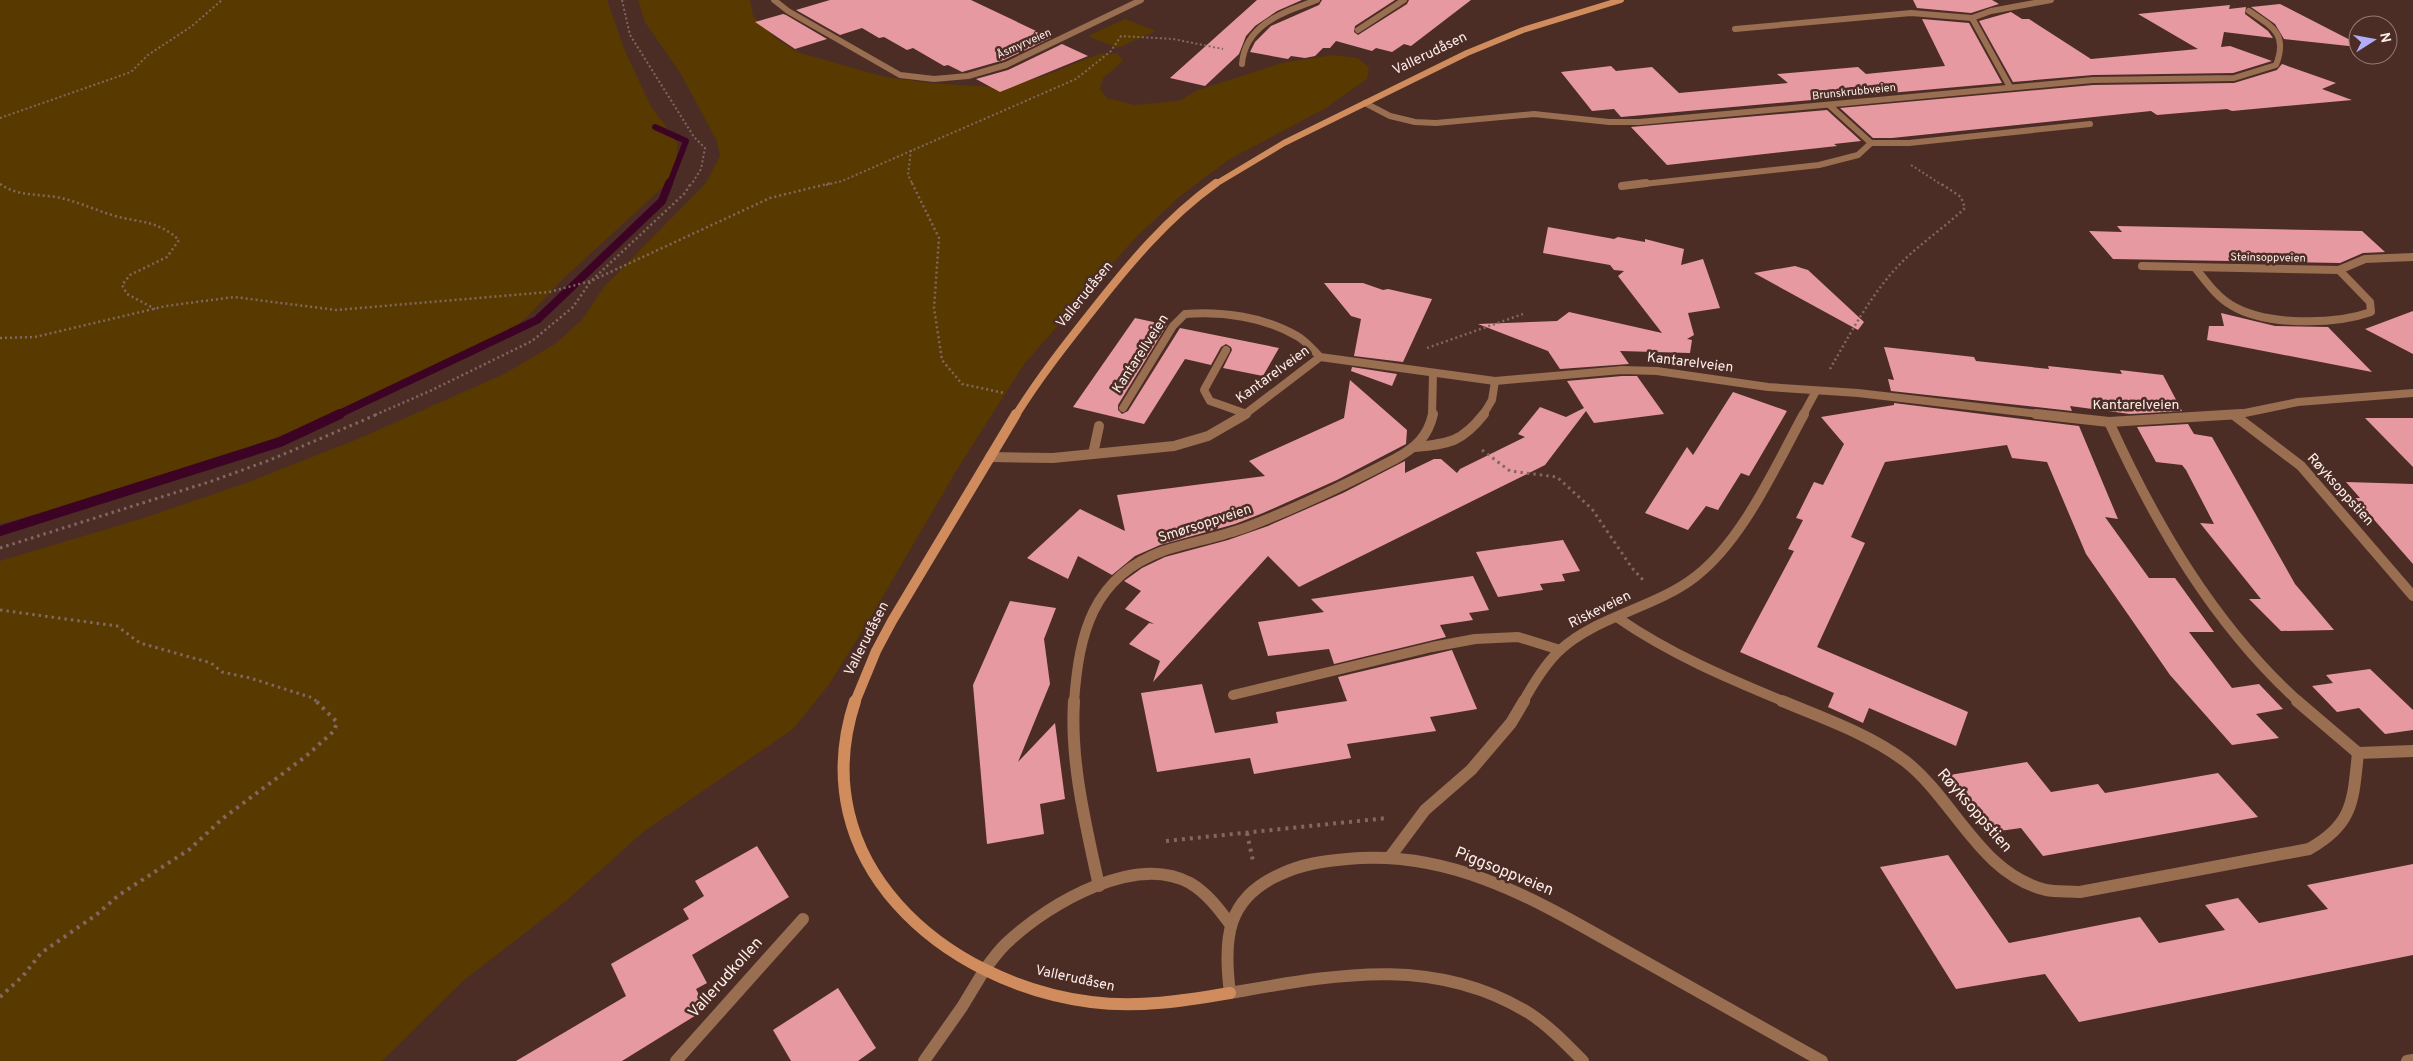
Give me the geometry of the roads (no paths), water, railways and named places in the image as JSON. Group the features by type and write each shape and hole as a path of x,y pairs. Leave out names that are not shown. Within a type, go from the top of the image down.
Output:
{"street":[{"name":"Åsmyrveien","path":"776,2 788,11 900,75 934,79 968,76 1006,65 1141,0"},
{"path":"1242,64 1241,50 1250,36 1281,14 1317,0"},
{"path":"1358,30 1404,0"},
{"name":"Vallerudåsen","path":"1583,1061 1530,1014 1496,994 1456,980 1427,974 1392,972 1353,975 1155,1004 1104,1005 1033,987 985,969 952,951 923,930 894,903 874,879 858,845 847,808 844,752 849,724 864,678 906,599 990,457 1049,365 1146,246 1194,200 1214,184 1274,148 1509,35 1621,0"},
{"path":"1735,29 1911,13 1972,18 1991,11 2051,0"},
{"name":"Brunskrubbveien","path":"1365,103 1398,119 1425,123 1534,114 1609,122 1639,122 2093,80 2200,80 2234,78 2276,65 2283,47 2281,37 2268,24 2249,12"},
{"path":"1972,18 2010,87"},
{"path":"1829,105 1871,143 1909,143 2090,124"},
{"path":"1622,186 1819,165 1858,155 1871,143"},
{"name":"Steinsoppveien","path":"2142,266 2196,269 2339,270 2350,262 2369,257 2413,257"},
{"path":"2196,269 2231,305 2258,315 2288,320 2344,320 2371,312 2370,302 2339,270"},
{"name":"Kantarellveien","path":"1122,408 1173,326 1185,314 1214,313 1272,325 1298,336 1320,357"},
{"path":"1226,350 1204,390 1210,401 1244,414"},
{"name":"Kantarelveien","path":"990,457 1039,459 1153,449 1192,442 1221,429 1244,414 1320,357 1495,381 1631,370 1657,371 1768,387 1858,393 2109,422 2234,415 2298,402 2413,393"},
{"name":"Smørsoppveien","path":"1098,886 1083,801 1073,708 1074,670 1083,637 1096,603 1114,581 1128,568 1149,556 1175,546 1209,539 1248,526 1384,465 1416,447 1425,436 1430,422 1434,399 1434,374"},
{"path":"1416,447 1443,445 1462,434 1482,417 1495,399 1498,390 1495,381"},
{"name":"Riskeveien","path":"1390,857 1424,810 1471,770 1511,724 1537,678 1560,650 1582,634 1660,597 1694,578 1730,541 1749,516 1816,391"},
{"name":"Røyksoppstien","path":"2234,415 2301,466 2413,596"},
{"path":"2109,422 2146,500 2190,574 2217,610 2297,702 2323,726 2358,753 2413,751"},
{"path":"1094,454 1099,426"},
{"name":"Røyksoppstien","path":"1618,618 1663,648 1836,724 1905,761 1924,778 1978,844 1998,865 2020,883 2040,890 2060,893 2080,892 2309,849 2325,841 2341,828 2354,792 2358,753"},
{"path":"1233,695 1432,647 1461,642 1516,637 1560,650"},
{"name":"Piggsoppveien","path":"1230,993 1227,949 1230,924 1241,902 1251,891 1265,880 1286,872 1338,860 1390,857 1450,867 1513,890 1822,1061"},
{"path":"924,1061 962,1007 985,969 1010,940 1042,917 1098,886 1133,874 1158,873 1184,880 1210,898 1230,924"},
{"name":"Vallerudkollen","path":"676,1061 804,919"},
{"path":"2408,1061 2413,1060"}],"waterway":[{"path":"655,127 686,141 669,185"},
{"path":"337,415 537,320 662,201 669,183"},
{"path":"0,531 280,442 340,414"}]}
